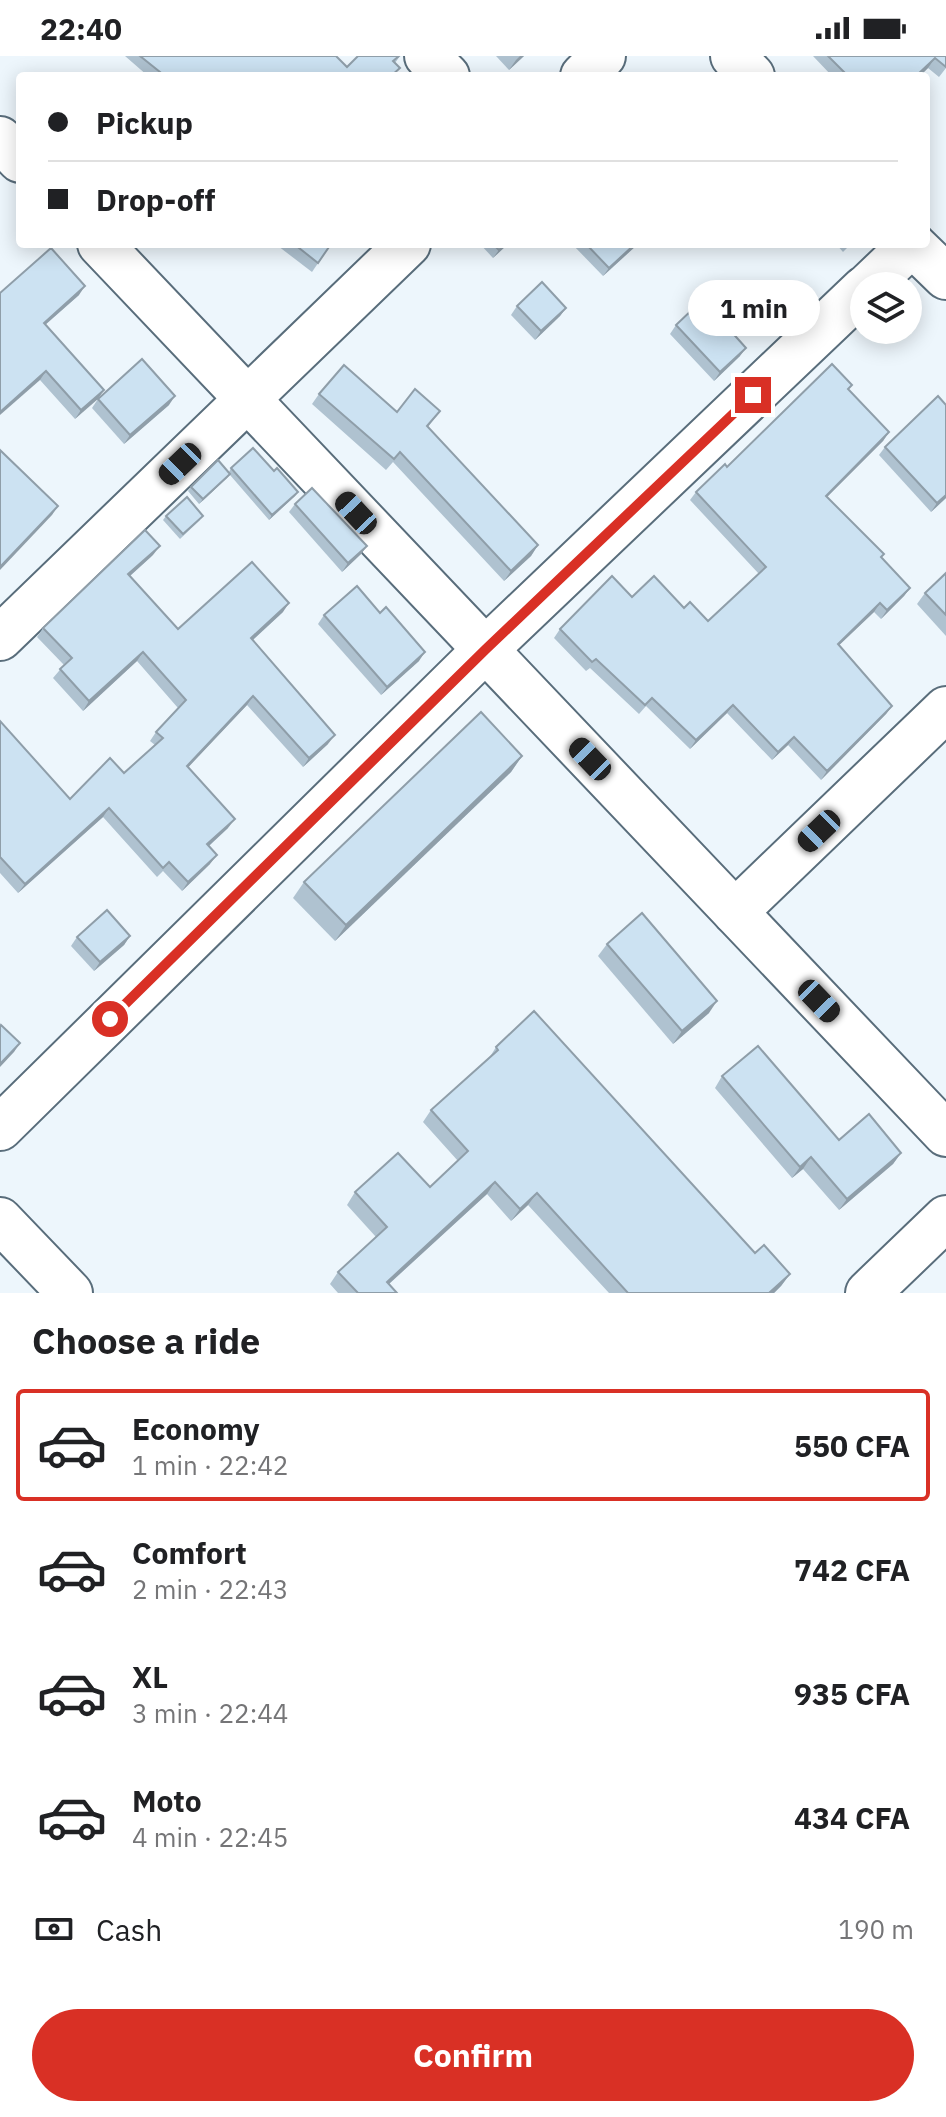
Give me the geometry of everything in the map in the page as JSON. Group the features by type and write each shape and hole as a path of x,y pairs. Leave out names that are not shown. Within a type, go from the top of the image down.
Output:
{"street":[{"path":"427,56 443,72"},
{"path":"587,72 603,56"},
{"path":"733,56 748,72"},
{"path":"104,248 946,1134"},
{"path":"0,638 404,248"},
{"path":"883,272 908,248"},
{"path":"916,248 946,277"},
{"path":"0,1128 486,649 850,303"},
{"path":"735,912 946,709"},
{"path":"868,1293 946,1218"},
{"path":"0,1220 70,1293"}],"building":[{"path":"140,56 336,56 347,67 358,56 399,56 393,61 400,68 396,72 160,72"},
{"path":"828,56 946,56 946,67 935,58 920,72 844,72"},
{"path":"51,248 85,286 44,323 104,390 81,410 46,371 0,412 0,293"},
{"path":"299,248 328,248 318,263"},
{"path":"590,248 631,248 609,268"},
{"path":"542,282 566,308 541,331 517,306"},
{"path":"716,287 734,306 720,319 746,348 720,372 676,325"},
{"path":"142,359 175,396 130,435 98,399"},
{"path":"832,364 852,385 848,389 889,432 826,496 884,554 881,557 910,588 887,610 880,603 838,644 892,706 827,771 794,737 778,752 733,705 696,740 652,698 645,705 596,659 592,662 560,629 612,576 632,597 654,576 684,608 690,602 708,621 766,567 696,492 725,464 727,467"},
{"path":"344,365 397,412 415,389 440,411 427,426 538,545 511,571 400,452 394,459 319,394"},
{"path":"938,396 946,405 946,495 937,503 885,447"},
{"path":"253,448 274,471 277,468 298,492 272,515 231,468"},
{"path":"0,450 58,506 0,567"},
{"path":"218,460 230,474 203,499 191,487"},
{"path":"312,488 367,546 348,563 295,504"},
{"path":"187,497 203,516 183,534 166,516"},
{"path":"145,530 160,546 128,574 178,629 252,562 289,603 251,638 335,735 309,758 253,696 187,766 235,819 207,844 217,855 188,882 169,862 163,868 109,808 25,884 0,857 0,721 70,799 110,758 124,773 163,738 156,732 186,700 143,652 89,701 60,669 72,658 43,628"},
{"path":"946,573 946,615 925,593"},
{"path":"357,586 380,613 386,607 425,652 387,687 324,615"},
{"path":"481,712 522,756 346,925 304,882"},
{"path":"107,910 130,936 100,962 77,937"},
{"path":"642,913 717,1001 682,1031 607,944"},
{"path":"534,1011 755,1253 764,1245 790,1274 769,1293 628,1293 537,1193 520,1209 495,1182 387,1282 397,1293 358,1293 338,1272 387,1227 355,1192 398,1153 430,1187 468,1151 431,1110 498,1050 496,1047"},
{"path":"0,1027 20,1043 0,1064"},
{"path":"758,1046 839,1140 869,1114 901,1153 847,1199 811,1157 800,1167 722,1076"}],"route":[{"path":"110,1019 486,649 753,395"}]}
